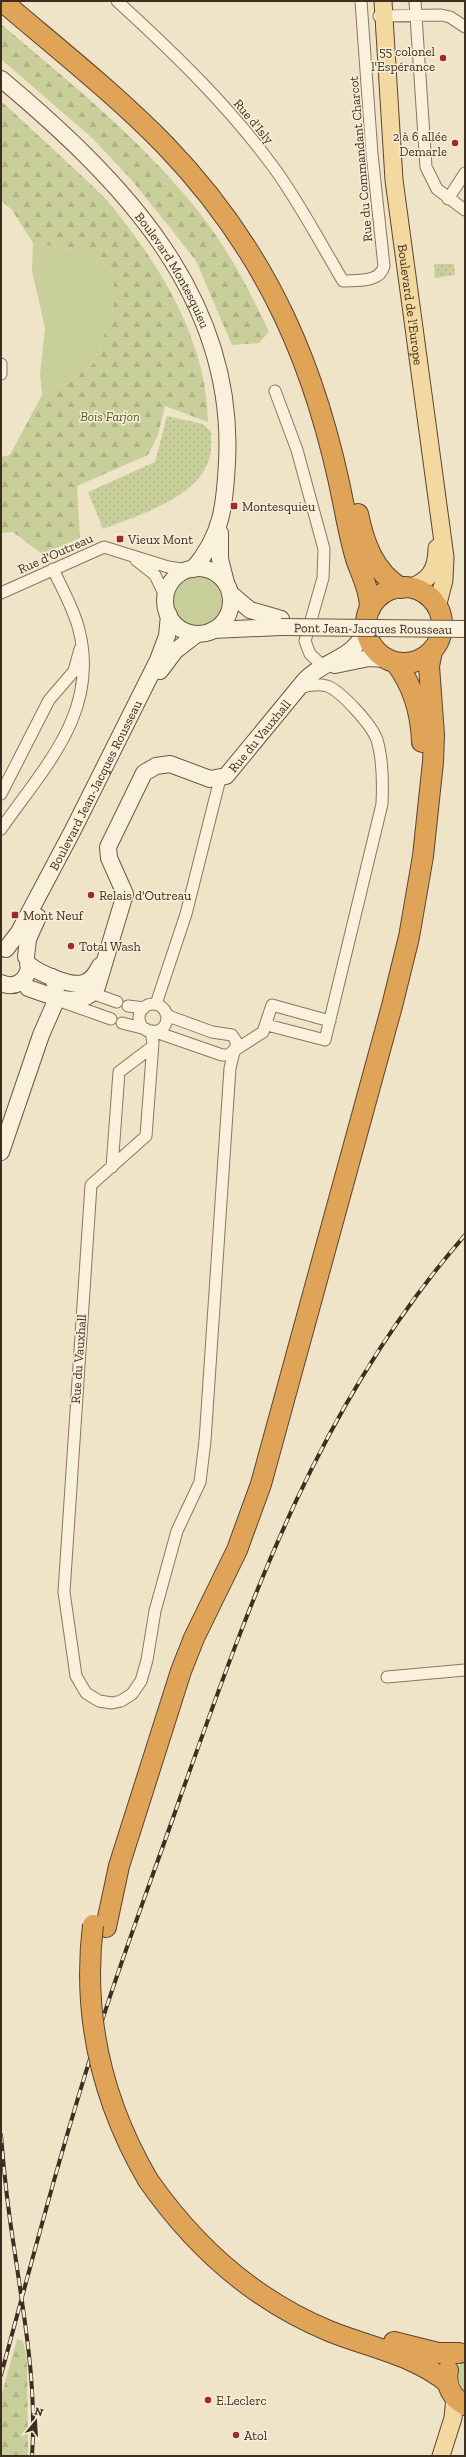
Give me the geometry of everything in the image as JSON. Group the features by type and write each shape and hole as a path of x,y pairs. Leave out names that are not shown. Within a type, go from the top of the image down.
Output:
{"highway":[{"path":"2,1 126,108 164,145 206,192 252,258 291,329 320,403 336,461 353,549 368,591 370,609 366,629 372,646 390,660 404,674 411,689 419,718 422,743 412,854 393,956 249,1483 225,1548 174,1655 106,1866 100,1926 104,2012 110,2048 127,2109 154,2177 248,2278 328,2330 411,2361 456,2395"},
{"path":"20,1 170,134 220,190 260,248 298,317 328,390 346,454 360,522 370,551 385,576 405,588 425,594 437,607 441,618 441,630 438,641 432,651 429,666 434,741 430,802 418,889 400,978 259,1490 237,1550 194,1638 181,1671 100,1926"},
{"path":"370,609 382,594 405,588"},
{"path":"390,660 413,662 432,651"},
{"path":"277,2298 393,2342 433,2352 462,2351"},
{"path":"456,2395 449,2366 462,2351"}],"main road":[{"name":"Boulevard de l'Europe","path":"379,9 389,189 436,547 436,564 432,573 422,582 405,588"},
{"name":"Boulevard de l'Europe","path":"379,9 395,184 445,558 444,580 437,607"},
{"name":"Boulevard Montesquieu","path":"1,79 76,145 120,191 165,249 193,295 216,354 226,410 228,456 219,550 228,588"},
{"name":"Boulevard Montesquieu","path":"191,569 208,552 221,517"},
{"path":"191,569 212,571 250,610 281,623 213,630 197,634 180,628 169,615 166,598 174,579 191,569"},
{"path":"213,630 228,616 231,604 228,588"},
{"name":"Boulevard Jean-Jacques Rousseau","path":"4,951 19,932 73,830 162,650 168,632 169,615"},
{"name":"Pont Jean-Jacques Rousseau","path":"281,623 465,621"},
{"name":"Pont Jean-Jacques Rousseau","path":"281,623 465,629"},
{"name":"Rue du Vauxhall","path":"92,993 98,984 106,953 125,894 109,858 108,847 141,777 150,769 165,764 179,767 206,778 220,779 234,770 311,674 352,651 360,642 366,629"},
{"name":"Boulevard Jean-Jacques Rousseau","path":"9,987 26,977 31,930 160,673 175,651 197,634"},
{"name":"Rue du Vauxhall","path":"325,667 369,658 390,660"},
{"name":"Rue du Vauxhall","path":"4,951 17,950 39,972 80,984 90,980 106,953"},
{"path":"1,1152 55,998 56,986 59,979"},
{"path":"9,987 55,998 76,999 92,993"},
{"path":"9,987 36,996 42,1009 41,1035"},
{"path":"441,2456 454,2418 456,2395"},
{"path":"449,2456 465,2421"}],"street":[{"name":"Rue d'Isly","path":"117,1 183,62 254,142 285,183 343,281"},
{"name":"Rue du Commandant Charcot","path":"343,281 376,278 384,266 372,160 361,1"},
{"path":"414,1 426,167 437,189 448,199 465,210"},
{"path":"379,9 415,15 446,16 465,27"},
{"path":"448,199 465,172"},
{"path":"1,364 1,374"},
{"path":"275,391 296,450 324,549 323,578 305,640 310,654 325,667"},
{"name":"Rue d'Outreau","path":"1,593 99,548 108,547 173,568 191,569"},
{"name":"Rue d'Outreau","path":"121,552 141,562 155,575 166,598"},
{"path":"1,829 61,744 74,719 84,678 82,643 73,613 53,569"},
{"path":"1,794 48,700 74,671 82,643"},
{"path":"267,1025 325,1040 380,818 382,771 378,744 373,731 334,690 325,686 300,688"},
{"path":"156,1004 186,914 220,779"},
{"name":"Rue du Vauxhall","path":"59,979 117,1002"},
{"path":"55,998 117,1021 222,1055 230,1055 262,1032 267,1025 272,1005 330,1021"},
{"path":"128,1006 144,1008 156,1004"},
{"path":"156,1004 162,1008 166,1014 173,1018 212,1032 232,1035 236,1041 234,1051"},
{"path":"144,1008 139,1019 150,1031"},
{"path":"150,1031 165,1025 166,1014"},
{"name":"Rue du Vauxhall","path":"150,1031 152,1047 146,1136 91,1185 64,1576 64,1598 76,1676 86,1694 100,1701 116,1703 128,1697 139,1686 146,1669 154,1615 177,1531 200,1482 205,1440 230,1068 234,1051"},
{"path":"112,1167 119,1072 152,1047"},
{"path":"387,1677 465,1670"}],"green space":[{"path":"1,24 124,131 191,202 225,249 244,281 261,315 269,332 259,343 232,345 196,261 130,178 92,138 1,59"},
{"name":"Bois Farjon","path":"1,101 103,196 150,257 179,309 191,336 200,364 206,393 208,422 165,406 158,435 148,455 77,486 80,538 42,554 13,532 1,533 1,457 10,455 42,395 68,383 93,364 112,315 115,291 111,270 94,253 33,243 12,210 1,200"},
{"path":"33,243 94,253 111,270 115,291 112,315 93,364 68,383 42,395 40,374 45,328 32,271"},
{"path":"434,264 454,264 455,275 435,278"},
{"path":"167,416 203,424 211,432 211,453 204,471 194,483 181,494 166,503 150,511 103,529 88,492 155,462"},
{"path":"199,574 209,576 217,582 223,590 225,600 223,610 217,618 209,624 199,626 189,624 181,618 175,610 173,600 175,590 181,582 189,576"},
{"path":"17,2339 23,2341 27,2358 28,2456 1,2456 1,2397"},
{"path":"465,2357 465,2397 459,2391 456,2370"}],"railway":[{"path":"1,2375 62,2153 111,1993 207,1722 264,1574 296,1502 330,1432 370,1365 414,1299 465,1235"},
{"path":"1,2135 8,2205 29,2351 33,2403 32,2456"}],"place":[{"name":"55 colonel l'Espérance","path":"443,58"},
{"name":"2 à 6 allée Demarle","path":"455,143"},
{"name":"Montesquieu","path":"234,506"},
{"name":"Vieux Mont","path":"120,539"},
{"name":"Relais d'Outreau","path":"91,895"},
{"name":"Mont Neuf","path":"15,915"},
{"name":"Total Wash","path":"71,946"},
{"name":"E.Leclerc","path":"208,2400"},
{"name":"Atol","path":"236,2435"}]}
